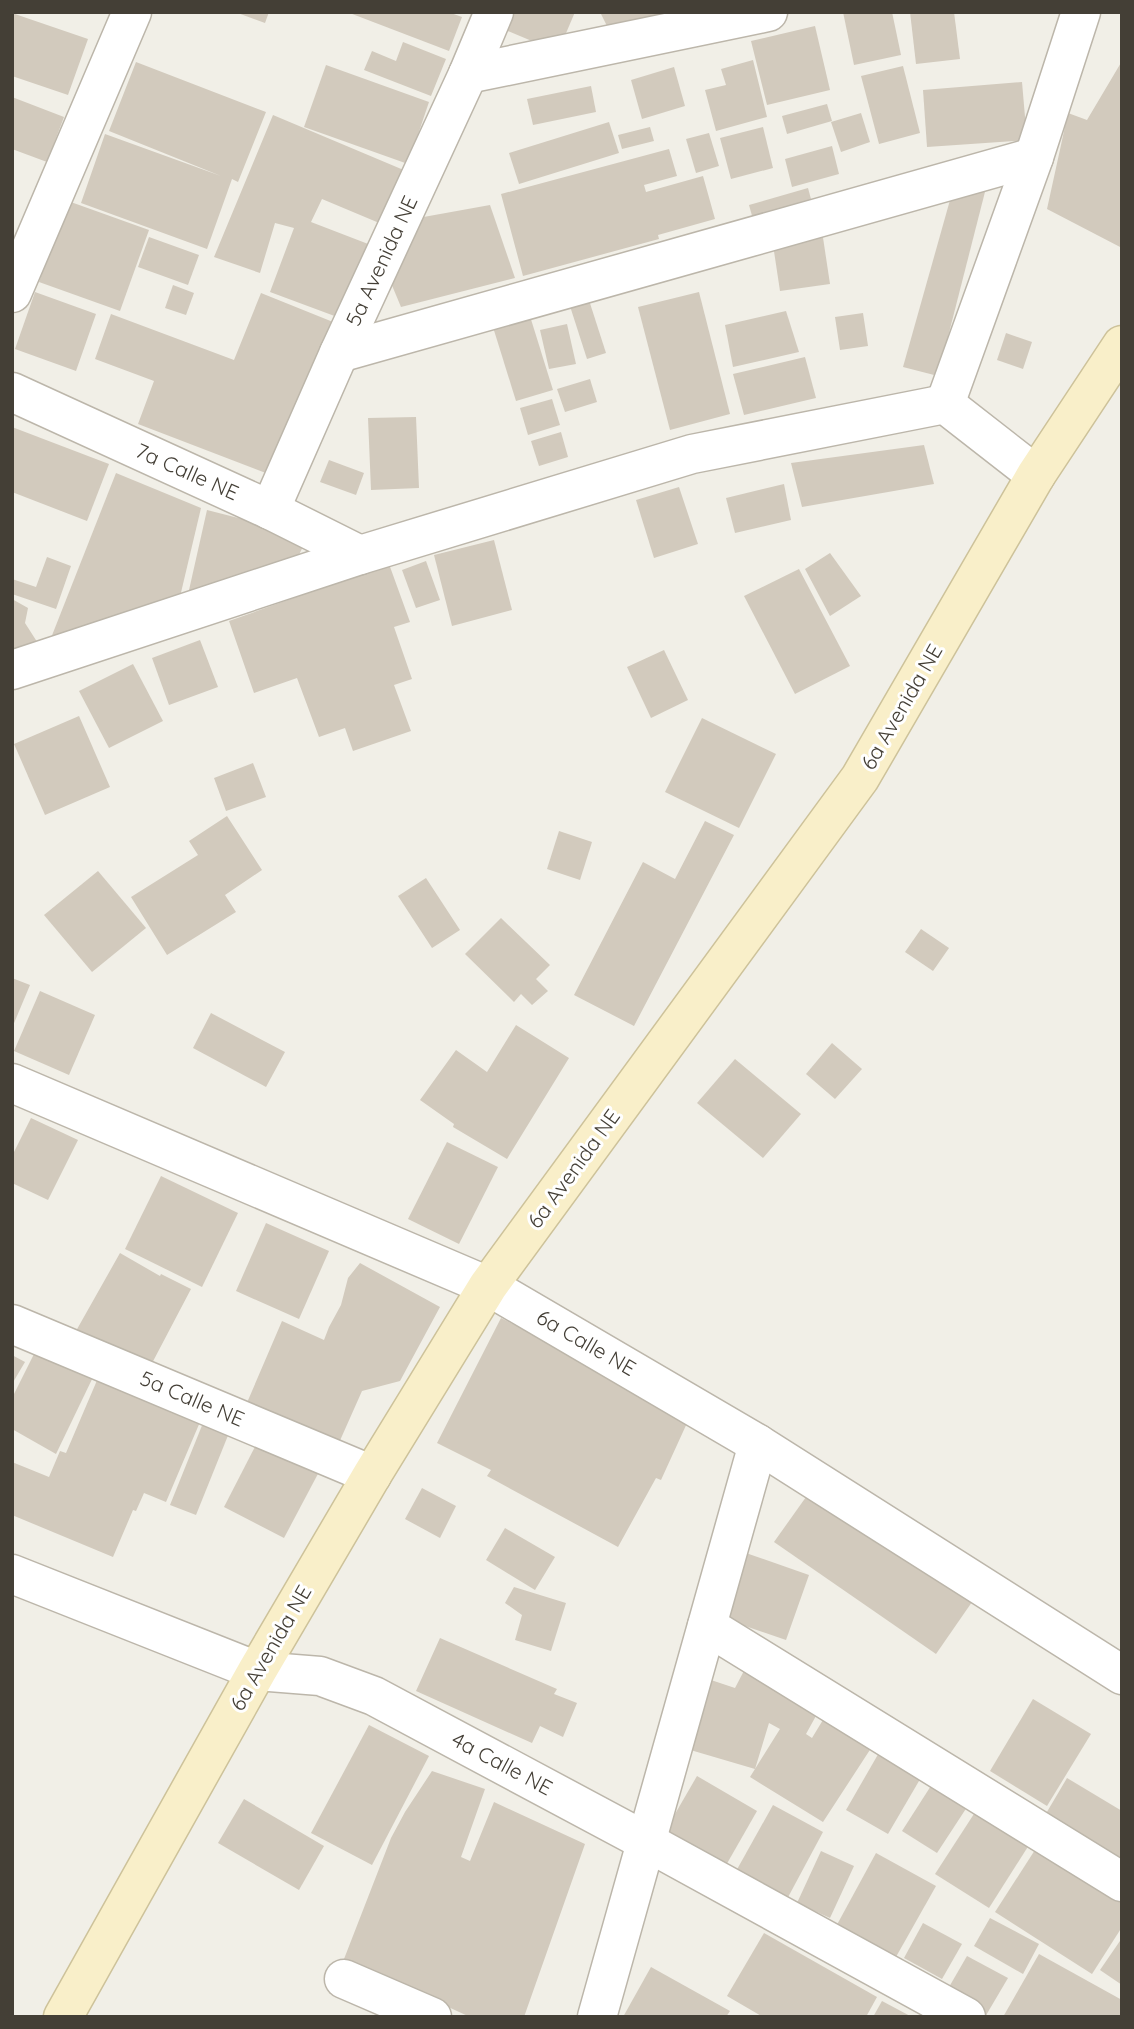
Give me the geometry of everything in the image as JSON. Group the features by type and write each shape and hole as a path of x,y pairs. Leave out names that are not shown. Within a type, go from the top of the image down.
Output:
{"street":[{"path":"12,293 132,12"},
{"name":"5a Avenida NE","path":"270,510 494,12"},
{"path":"468,74 768,12"},
{"path":"945,404 1034,157 1081,12"},
{"path":"339,353 1034,157"},
{"name":"6a Avenida NE","path":"63,2017 257,1671 372,1475 488,1286 860,778 1035,475 1122,345"},
{"name":"7a Calle NE","path":"12,392 270,510 360,555"},
{"path":"12,670 360,555 692,454 945,404 1035,475"},
{"name":"6a Calle NE","path":"12,1083 488,1286 758,1444 1122,1675"},
{"name":"5a Calle NE","path":"12,1324 372,1475"},
{"path":"597,2017 758,1444"},
{"name":"4a Calle NE","path":"12,1574 257,1671 320,1675 374,1696 966,2017"},
{"path":"706,1626 1122,1882"},
{"path":"344,1979 432,2017"}],"building":[{"path":"235,12 269,12 265,23"},
{"path":"347,12 448,12 462,17 449,51"},
{"path":"510,12 575,12 558,52 503,29"},
{"path":"600,12 668,12 673,22 611,34"},
{"path":"843,12 892,12 901,55 854,65"},
{"path":"910,12 954,12 960,59 916,64"},
{"path":"12,13 88,39 68,95 12,76"},
{"path":"815,26 830,90 767,105 751,41"},
{"path":"403,42 446,59 431,96 364,70 372,51 396,61"},
{"path":"753,60 767,117 716,131 705,90 726,85 721,69"},
{"path":"1122,61 1122,248 1047,209 1068,113 1087,120"},
{"path":"136,62 266,112 238,182 232,179 207,249 81,203 105,134 221,176 109,131"},
{"path":"326,65 429,102 408,164 304,127"},
{"path":"903,66 920,133 879,144 861,76"},
{"path":"674,67 685,106 642,119 631,80"},
{"path":"1022,82 1027,140 927,147 923,90"},
{"path":"591,86 596,112 533,125 527,99"},
{"path":"12,97 64,117 47,162 12,149"},
{"path":"827,104 832,121 787,134 782,116"},
{"path":"861,113 870,142 841,152 831,122"},
{"path":"273,115 406,171 384,225 322,199 311,222 376,247 348,321 270,292 294,228 275,223 260,273 214,257"},
{"path":"609,122 619,153 519,184 509,153"},
{"path":"650,127 654,141 622,149 618,135"},
{"path":"763,127 773,168 731,179 720,138"},
{"path":"709,133 719,166 696,173 686,139"},
{"path":"832,146 839,174 792,187 785,159"},
{"path":"669,149 677,176 644,185 646,192 703,176 715,219 658,235 659,239 523,276 501,194"},
{"path":"987,184 938,376 903,367 952,193"},
{"path":"808,188 815,214 756,230 749,205"},
{"path":"68,201 149,230 120,311 39,282"},
{"path":"490,205 515,278 401,307 391,283 418,218"},
{"path":"822,231 830,284 780,291 772,238"},
{"path":"149,237 199,255 188,285 138,267"},
{"path":"173,285 194,293 186,315 165,308"},
{"path":"35,292 96,314 76,371 15,349"},
{"path":"699,292 730,414 670,430 638,307"},
{"path":"261,293 338,324 271,475 138,424 154,381 95,359 111,314 234,360"},
{"path":"587,294 606,353 587,359 568,300"},
{"path":"786,311 799,352 733,367 725,325"},
{"path":"529,313 553,390 516,401 492,324"},
{"path":"863,313 868,346 840,350 835,317"},
{"path":"567,324 576,364 549,369 540,330"},
{"path":"1006,333 1032,342 1023,369 997,360"},
{"path":"805,357 816,398 744,415 733,374"},
{"path":"590,379 597,402 565,412 557,389"},
{"path":"552,399 560,425 528,435 520,408"},
{"path":"416,417 419,488 371,490 368,418"},
{"path":"12,427 109,464 87,521 12,492"},
{"path":"561,432 568,457 539,466 531,441"},
{"path":"924,445 934,484 802,507 791,463"},
{"path":"329,460 364,473 356,495 320,482"},
{"path":"116,473 201,508 179,601 49,643"},
{"path":"784,484 791,520 735,533 726,498"},
{"path":"679,487 698,544 654,558 636,500"},
{"path":"207,510 308,536 297,559 187,599"},
{"path":"494,540 512,610 452,626 434,555"},
{"path":"830,553 861,596 830,616 805,569"},
{"path":"47,557 71,566 56,609 12,594 12,579 36,587"},
{"path":"426,561 440,600 416,608 402,570"},
{"path":"389,564 410,622 394,627 412,679 394,685 411,731 353,751 345,728 319,737 297,678 254,693 229,621"},
{"path":"799,569 850,666 795,694 744,596"},
{"path":"12,599 28,608 25,623 41,648 12,659"},
{"path":"200,640 218,687 169,705 152,658"},
{"path":"664,650 688,700 651,718 627,667"},
{"path":"133,664 163,721 109,748 79,691"},
{"path":"79,716 110,787 45,815 14,744"},
{"path":"702,718 776,754 739,828 665,792"},
{"path":"253,763 266,797 226,811 214,778"},
{"path":"227,816 262,870 225,895 236,912 167,955 131,897 198,855 189,841"},
{"path":"705,821 734,835 634,1026 574,995 643,862 675,879"},
{"path":"559,831 592,842 580,880 547,869"},
{"path":"98,871 146,928 92,972 44,915"},
{"path":"426,878 460,930 432,948 398,896"},
{"path":"501,918 550,965 536,979 548,991 532,1005 521,994 514,1002 465,954"},
{"path":"921,929 949,948 933,971 905,952"},
{"path":"12,978 30,985 12,1028"},
{"path":"40,991 95,1015 69,1075 14,1051"},
{"path":"211,1013 285,1052 266,1087 193,1048"},
{"path":"516,1025 569,1058 507,1159 453,1127 454,1124 420,1100 456,1050 487,1072"},
{"path":"832,1043 862,1069 835,1099 806,1074"},
{"path":"735,1059 801,1114 763,1158 697,1103"},
{"path":"31,1118 78,1140 48,1200 12,1183 12,1156"},
{"path":"447,1142 498,1167 459,1244 408,1219"},
{"path":"161,1176 238,1213 202,1287 125,1249"},
{"path":"266,1223 329,1251 299,1319 236,1291"},
{"path":"120,1253 160,1276 161,1274 191,1289 150,1367 76,1331"},
{"path":"360,1263 440,1307 400,1381 362,1391 338,1445 246,1405 282,1321 324,1340 341,1305 348,1278"},
{"path":"501,1318 599,1368 693,1410 661,1480 656,1478 618,1547 487,1476 491,1470 437,1443"},
{"path":"37,1348 95,1373 56,1454 12,1429 12,1398"},
{"path":"12,1355 25,1362 12,1384"},
{"path":"101,1371 200,1422 166,1502 144,1493 136,1511 133,1510 113,1557 12,1515 12,1462 49,1477 60,1451 66,1453"},
{"path":"205,1418 231,1428 196,1515 170,1505"},
{"path":"259,1439 320,1470 284,1538 224,1507"},
{"path":"422,1488 456,1506 440,1538 405,1519"},
{"path":"811,1490 972,1602 936,1654 774,1542"},
{"path":"505,1528 555,1557 535,1590 486,1560"},
{"path":"743,1552 809,1575 786,1640 719,1617"},
{"path":"514,1587 566,1603 551,1651 515,1640 522,1615 505,1603"},
{"path":"440,1638 557,1689 554,1694 577,1703 563,1737 540,1726 532,1743 416,1691"},
{"path":"747,1665 822,1705 806,1734 812,1738 829,1710 877,1739 823,1822 750,1777 755,1769 687,1749 708,1679 735,1688","holes":["769,1723 780,1729 755,1769"]},
{"path":"1033,1699 1091,1734 1047,1806 990,1771"},
{"path":"369,1725 429,1756 372,1865 311,1833"},
{"path":"884,1744 926,1769 888,1834 846,1810"},
{"path":"432,1771 485,1789 461,1857 470,1861 494,1802 585,1844 524,2017 470,2017 344,1959 391,1838"},
{"path":"697,1776 757,1811 725,1867 664,1833"},
{"path":"936,1778 971,1801 937,1853 902,1831"},
{"path":"1067,1778 1122,1811 1122,1870 1041,1822"},
{"path":"244,1799 324,1846 299,1890 218,1843"},
{"path":"983,1800 1036,1834 989,1908 935,1874"},
{"path":"773,1805 823,1832 786,1901 735,1873"},
{"path":"1042,1839 1122,1889 1122,1927 1092,1974 995,1912"},
{"path":"821,1851 854,1866 830,1918 797,1903"},
{"path":"876,1853 936,1886 892,1964 833,1932"},
{"path":"990,1918 1039,1944 1023,1974 974,1946"},
{"path":"923,1923 962,1944 942,1979 904,1958"},
{"path":"764,1933 877,1997 866,2017 763,2017 727,1996"},
{"path":"1122,1938 1122,1985 1100,1970"},
{"path":"1039,1954 1122,2000 1122,2017 1003,2017"},
{"path":"967,1956 1008,1978 985,2017 945,1994"},
{"path":"651,1967 730,2011 726,2017 623,2017"},
{"path":"882,2001 912,2017 873,2017"}]}
